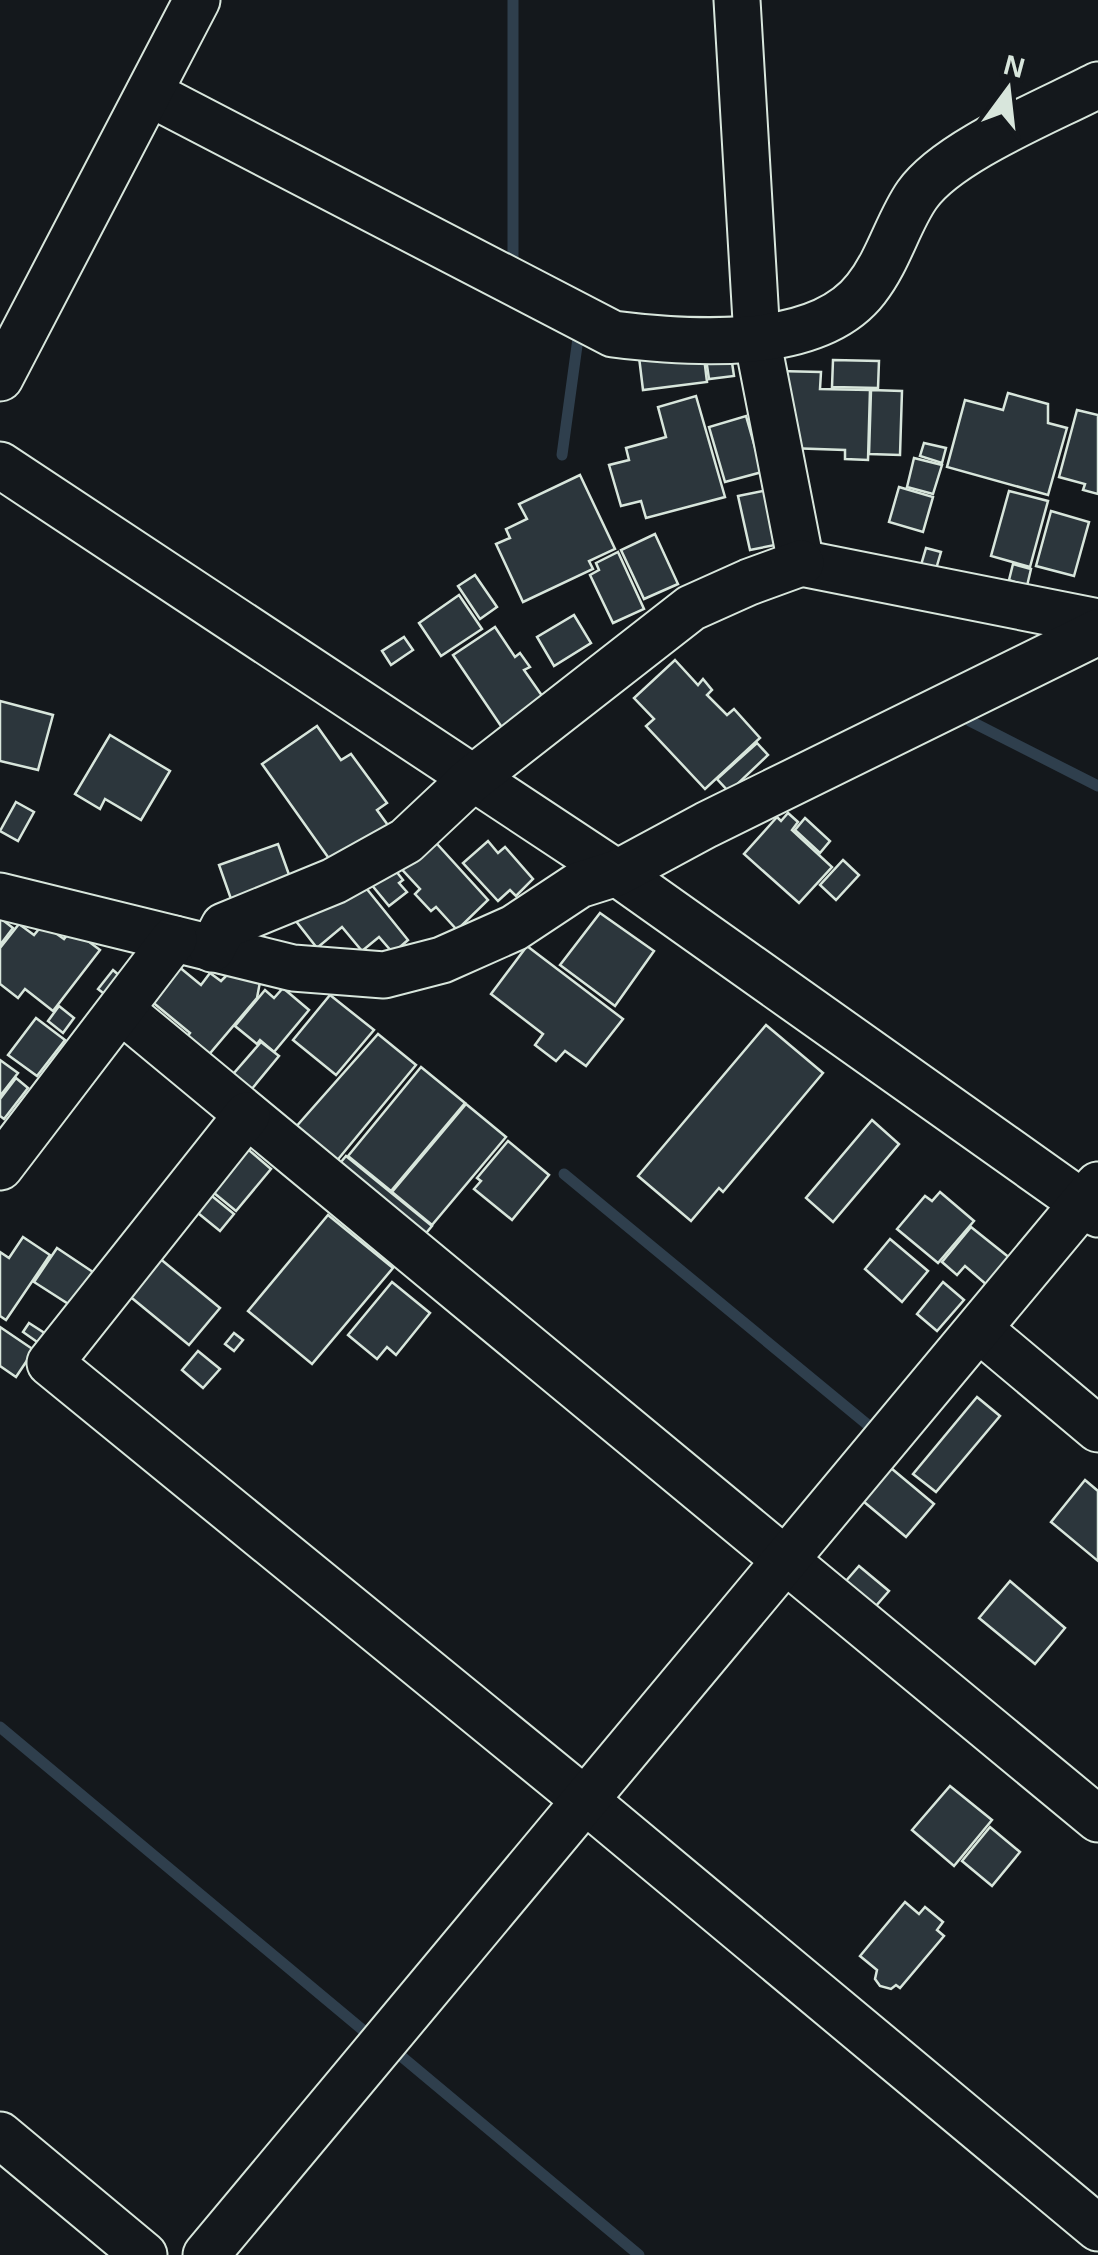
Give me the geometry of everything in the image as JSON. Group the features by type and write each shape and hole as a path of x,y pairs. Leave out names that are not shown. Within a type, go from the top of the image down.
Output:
{"street":[{"path":"0,378 197,0"},
{"path":"737,0 757,338 801,564"},
{"path":"149,93 613,334 676,342 757,338 821,325 864,293 890,252 917,195 956,160 1098,85"},
{"path":"0,465 618,873 1093,1201 784,1562 206,2255"},
{"path":"0,1167 121,1010 193,944 224,926 334,881 406,842 472,780 691,608 801,564 1098,622"},
{"path":"0,896 293,968 384,975 442,960 514,928 579,884 618,873 706,824 1098,632"},
{"path":"121,1010 1098,1819"},
{"path":"248,1115 50,1363 586,1801 1098,2228"},
{"path":"980,1330 1098,1429"},
{"path":"0,2135 144,2255"}],"building":[{"path":"703,349 707,382 643,390 639,357"},
{"path":"730,349 734,376 709,379 705,352"},
{"path":"833,360 879,361 878,388 832,387"},
{"path":"778,371 821,372 820,389 870,390 868,460 845,459 845,450 788,448"},
{"path":"871,390 902,391 900,455 869,454"},
{"path":"1008,393 1048,404 1048,423 1067,428 1048,495 947,467 965,400 1003,410"},
{"path":"696,396 725,497 646,518 641,501 621,506 609,465 629,460 626,448 666,437 658,407"},
{"path":"1077,410 1098,415 1098,494 1083,490 1085,484 1059,477"},
{"path":"746,416 762,472 725,482 709,427"},
{"path":"924,443 946,448 942,463 920,456"},
{"path":"914,458 942,465 933,494 907,487"},
{"path":"580,475 615,549 589,561 593,569 523,602 496,544 510,538 506,529 527,519 519,504"},
{"path":"899,487 933,497 923,532 889,522"},
{"path":"768,490 780,544 750,550 738,496"},
{"path":"1009,491 1048,501 1030,567 991,556"},
{"path":"1051,511 1089,522 1074,576 1036,566"},
{"path":"655,534 678,584 644,599 621,550"},
{"path":"926,548 941,552 936,569 921,565"},
{"path":"618,552 644,609 613,623 590,575 599,570 596,563"},
{"path":"1013,564 1031,569 1027,586 1009,580"},
{"path":"475,575 497,607 480,619 458,586"},
{"path":"459,595 482,629 441,656 419,623"},
{"path":"574,615 591,643 554,666 537,637"},
{"path":"495,627 515,657 520,653 530,667 524,670 545,700 503,729 453,655"},
{"path":"404,637 413,650 391,665 382,651"},
{"path":"675,660 698,685 703,679 712,690 707,695 727,715 734,709 760,738 705,789 646,726 654,719 634,698"},
{"path":"0,701 53,715 38,770 0,761"},
{"path":"317,726 341,760 351,754 387,803 377,810 390,828 335,867 262,764"},
{"path":"110,735 170,771 141,820 105,799 100,809 75,794"},
{"path":"757,743 768,755 729,792 717,779"},
{"path":"16,802 34,812 18,841 0,831"},
{"path":"788,813 798,822 792,830 832,867 799,903 744,854 777,817 781,821"},
{"path":"805,818 830,841 820,853 795,830"},
{"path":"428,834 488,900 457,930 436,907 431,911 415,894 420,889 396,863"},
{"path":"488,841 498,853 505,847 533,879 516,896 510,890 498,901 463,863"},
{"path":"278,844 292,883 231,899 219,865"},
{"path":"843,860 859,875 836,900 820,885"},
{"path":"388,861 407,892 389,906 366,878"},
{"path":"358,878 408,940 393,953 379,937 362,951 342,927 317,948 292,916"},
{"path":"600,913 654,951 615,1006 560,965"},
{"path":"0,918 13,928 0,945"},
{"path":"19,924 34,935 43,924 64,939 72,929 100,950 53,1011 25,989 18,998 0,984 0,948"},
{"path":"527,946 623,1019 586,1066 565,1051 556,1061 535,1045 543,1034 491,994"},
{"path":"178,966 201,985 210,973 221,981 228,974 260,982 257,998 206,1058 184,1041 190,1033 150,1000"},
{"path":"113,970 121,977 107,996 98,989"},
{"path":"283,988 309,1010 274,1052 235,1026 265,990 274,998"},
{"path":"330,995 374,1030 336,1075 293,1040"},
{"path":"59,1006 74,1018 63,1033 48,1021"},
{"path":"36,1018 65,1040 37,1076 8,1055"},
{"path":"766,1025 823,1073 723,1192 719,1188 691,1221 638,1176"},
{"path":"378,1034 416,1065 335,1163 294,1129"},
{"path":"261,1042 279,1056 246,1096 227,1081"},
{"path":"0,1060 18,1073 0,1096"},
{"path":"421,1067 465,1103 391,1191 348,1156"},
{"path":"16,1078 28,1088 4,1119 0,1116 0,1099"},
{"path":"466,1104 506,1137 432,1225 392,1192"},
{"path":"872,1120 899,1144 833,1222 806,1198"},
{"path":"508,1141 549,1175 512,1220 474,1189 481,1181 477,1178"},
{"path":"243,1145 271,1169 236,1211 208,1188"},
{"path":"346,1156 432,1226 422,1238 336,1168"},
{"path":"207,1192 234,1214 220,1231 193,1209"},
{"path":"940,1192 974,1221 938,1263 897,1229 925,1196 932,1201"},
{"path":"328,1215 393,1268 312,1364 248,1311"},
{"path":"971,1227 1011,1259 988,1286 965,1266 957,1275 942,1262"},
{"path":"23,1237 50,1255 6,1320 0,1316 0,1252 9,1258"},
{"path":"890,1239 928,1271 902,1302 865,1269"},
{"path":"57,1248 93,1272 70,1305 34,1282"},
{"path":"158,1257 220,1308 189,1345 127,1294"},
{"path":"392,1282 430,1313 396,1355 387,1347 377,1359 348,1335"},
{"path":"943,1282 964,1300 937,1331 917,1314"},
{"path":"29,1323 46,1334 40,1344 23,1332"},
{"path":"0,1327 34,1350 16,1377 0,1366"},
{"path":"234,1333 243,1340 234,1351 225,1344"},
{"path":"198,1351 220,1369 203,1388 182,1370"},
{"path":"977,1397 1000,1416 936,1492 913,1474"},
{"path":"885,1463 934,1504 906,1537 857,1496"},
{"path":"1085,1480 1098,1491 1098,1561 1051,1522"},
{"path":"859,1566 889,1591 868,1615 838,1590"},
{"path":"1010,1581 1065,1628 1035,1664 979,1618"},
{"path":"950,1786 992,1820 954,1866 912,1830"},
{"path":"990,1827 1020,1852 992,1886 962,1861"},
{"path":"905,1902 919,1914 925,1907 943,1922 937,1930 944,1936 900,1988 896,1985 891,1989 880,1986 875,1979 877,1970 860,1956"}],"waterway":[{"path":"513,0 513,266"},
{"path":"562,455 579,331 576,329"},
{"path":"970,721 1098,786"},
{"path":"564,1174 874,1430 877,1428"},
{"path":"0,1727 370,2036"},
{"path":"395,2051 639,2255"}]}
